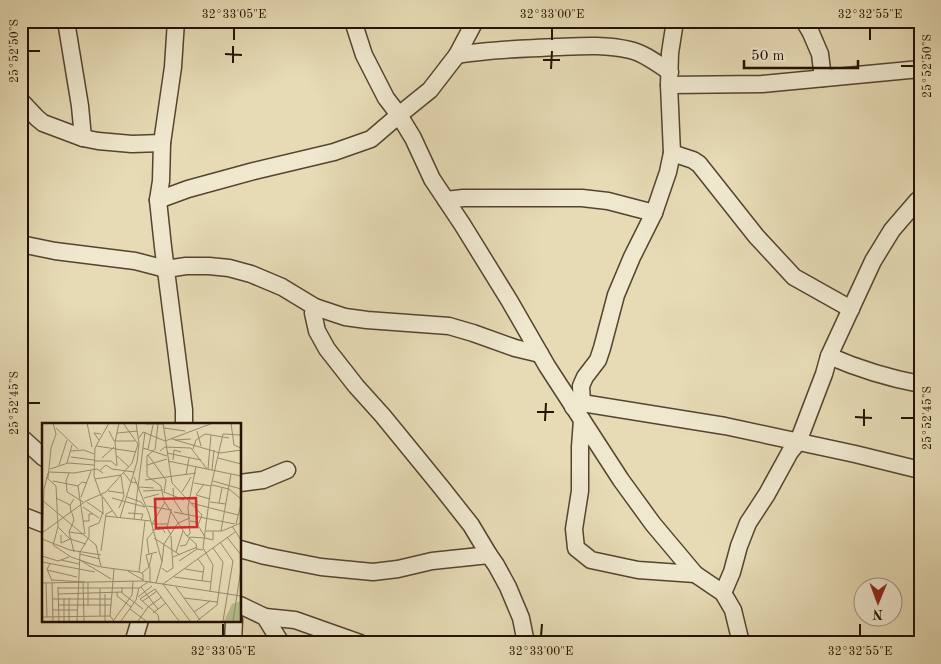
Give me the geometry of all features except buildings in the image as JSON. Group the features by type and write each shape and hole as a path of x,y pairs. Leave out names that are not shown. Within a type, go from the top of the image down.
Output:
{"street":[{"path":"66,21 84,138"},
{"path":"176,21 173,67 162,143 161,181 158,200 184,410 184,423"},
{"path":"353,21 364,55 386,98 413,138 432,178 509,300 540,354 579,410 620,480 653,524 695,574 723,593 733,610 741,643"},
{"path":"158,200 188,189 334,152 371,139 430,90 457,55 475,21"},
{"path":"676,21 670,53 672,153 668,172 654,212 616,295 598,360 585,376 581,386 579,410 580,491 574,529 576,548 591,560 638,570 695,574"},
{"path":"804,21 820,54 823,78"},
{"path":"457,55 483,51 532,48 588,46 618,48 641,54 670,79 762,84 920,69"},
{"path":"21,101 43,123 84,138 132,144 162,143"},
{"path":"672,153 699,164 756,236 794,277 851,309"},
{"path":"446,200 463,198 582,198 608,201 654,212"},
{"path":"723,593 748,523 790,452 798,442 830,356 873,261 892,230 920,199"},
{"path":"21,244 55,251 135,261 166,269 186,266 229,268 251,274 282,287 316,308 345,317 449,326 473,332 515,348 540,354"},
{"path":"316,308 313,313 317,331 327,349 441,487 470,525 496,565 521,618 526,643"},
{"path":"830,356 885,377 920,384"},
{"path":"579,410 725,426 920,470"},
{"path":"21,437 42,456"},
{"path":"241,483 263,480 286,470"},
{"path":"21,515 42,523"},
{"path":"241,549 321,567 373,572 398,569 432,561 489,555"},
{"path":"241,605 265,616 295,620 360,643"},
{"path":"265,616 281,643"},
{"path":"133,643 139,622"},
{"path":"233,643 234,622"}]}
